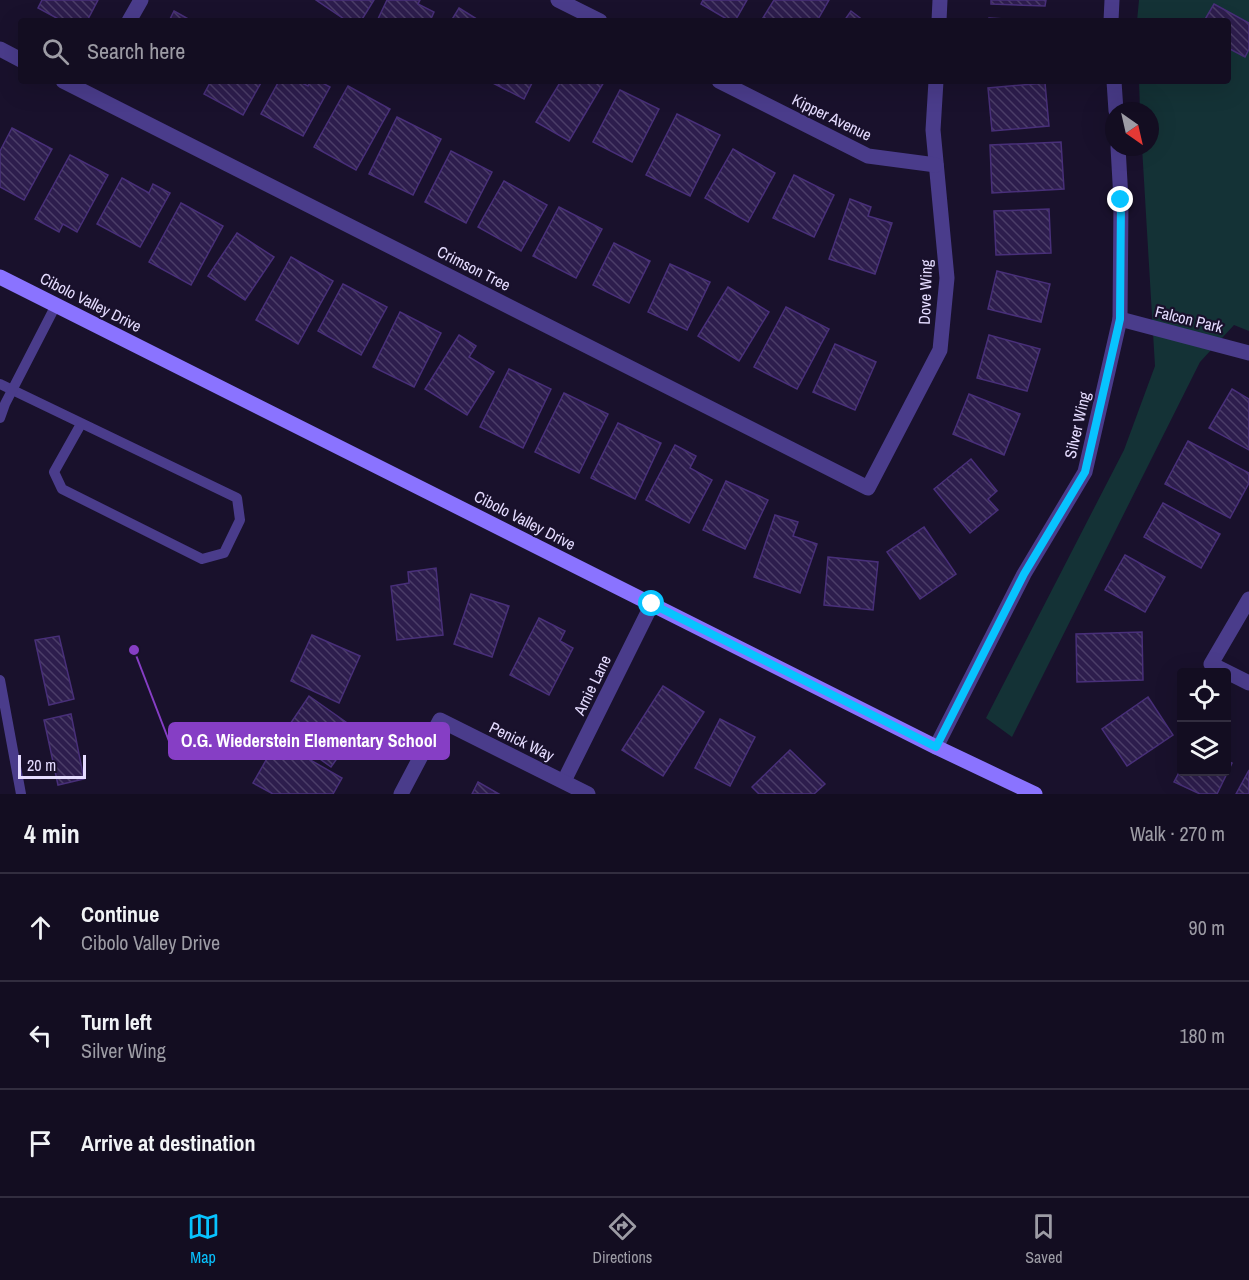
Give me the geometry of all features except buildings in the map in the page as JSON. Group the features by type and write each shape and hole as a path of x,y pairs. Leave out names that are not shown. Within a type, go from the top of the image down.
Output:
{"main road":[{"name":"Cibolo Valley Drive","path":"0,277 936,747 1035,794"}],"street":[{"path":"131,18 141,0"},
{"path":"558,0 594,18"},
{"path":"939,18 940,0"},
{"path":"1111,18 1112,0"},
{"path":"0,49 18,58"},
{"name":"Kipper Avenue","path":"725,84 868,156 936,165"},
{"name":"Dove Wing","path":"868,488 940,350 946,278 933,130 936,84"},
{"path":"1114,84 1115,102"},
{"name":"Crimson Tree","path":"92,87 868,488"},
{"name":"Silver Wing","path":"936,747 1024,574 1085,472 1120,319 1121,200 1119,156"},
{"name":"Falcon Park","path":"1120,319 1249,353"},
{"path":"1249,599 1211,664 1249,683"},
{"name":"Arnie Lane","path":"564,781 652,604"},
{"name":"Penick Way","path":"401,794 440,720 588,794"}],"lane":[{"path":"0,418 56,305"},
{"path":"0,384 237,498 240,520 224,553 202,560 62,489 54,472 81,424"},
{"path":"0,680 21,794"}],"green space":[{"path":"1139,0 1249,0 1249,331 1234,325 1200,362 1012,737 986,718 1124,450 1155,366 1143,156 1159,156 1159,102 1140,102 1139,84 1231,84 1231,18 1137,18"}],"place":[{"name":"O.G. Wiederstein Elementary School","path":"134,650"}],"route":[{"path":"652,604 936,747 1024,574 1085,472 1120,319 1121,200"}]}
